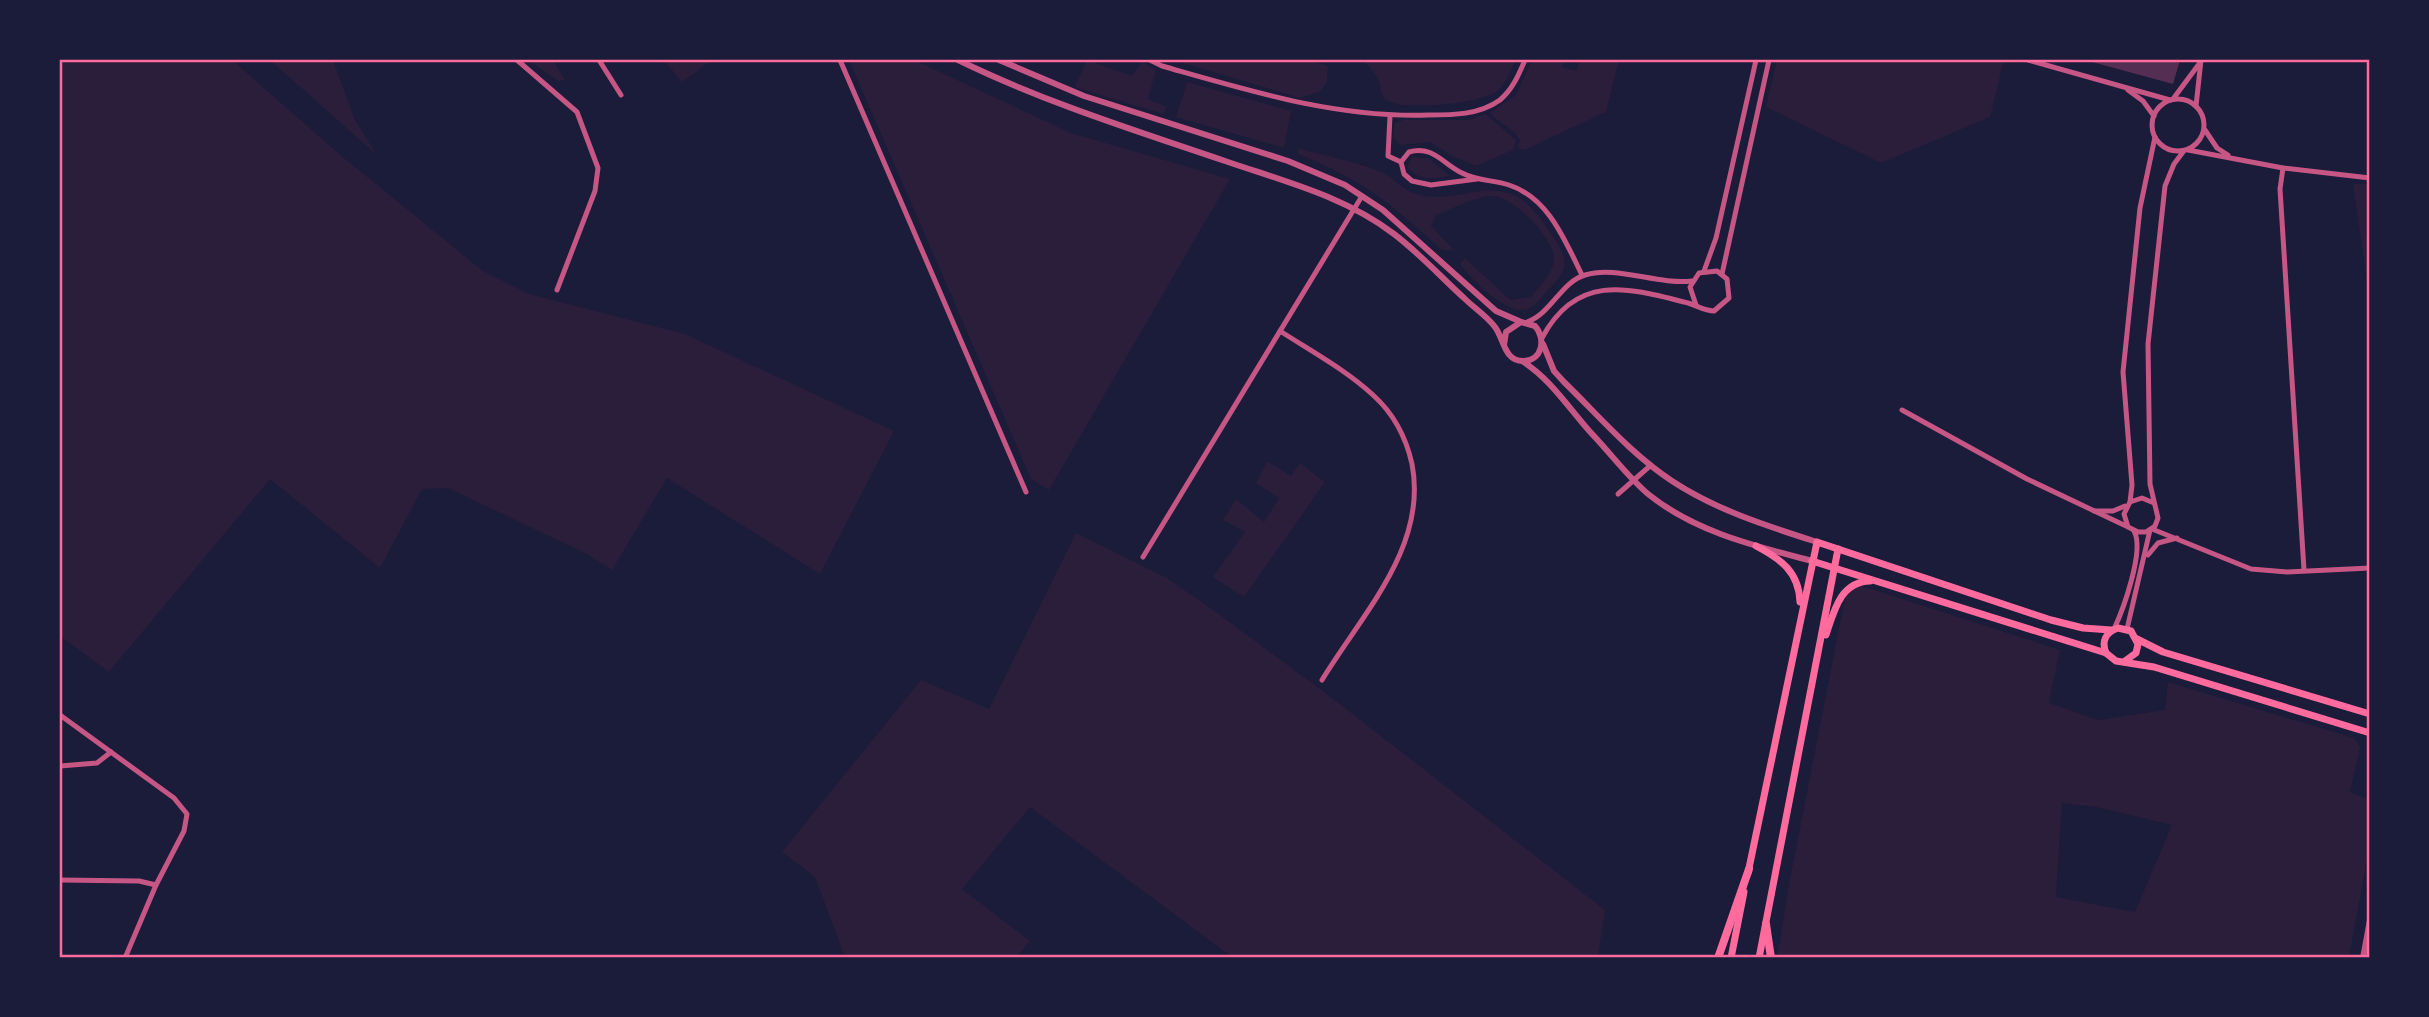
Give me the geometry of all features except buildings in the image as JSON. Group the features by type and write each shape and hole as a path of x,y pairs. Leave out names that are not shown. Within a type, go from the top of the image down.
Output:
{"main road":[{"path":"1731,957 1817,542 2052,620 2083,628 2127,629 2137,639 2163,652 2367,712"},
{"path":"1756,546 1776,557 1791,570 1800,588 1801,614"},
{"path":"1759,957 1838,549"},
{"path":"1812,561 2106,653 2116,661 2125,661 2370,734"},
{"path":"1816,662 1843,593 1855,584 1876,581"},
{"path":"2106,653 2104,643 2112,630"},
{"path":"2125,661 2136,653 2137,639"},
{"path":"1718,957 1749,869"},
{"path":"1766,924 1771,957"}],"street":[{"path":"517,60 577,112 598,168 595,191 557,290"},
{"path":"599,60 621,95"},
{"path":"840,60 1026,492"},
{"path":"958,60 1068,109 1293,184 1355,208 1417,254 1493,324 1510,356 1522,361 1549,383 1559,398 1664,506 1691,522 1756,546 1812,561"},
{"path":"999,60 1084,96 1288,161 1327,176 1362,196 1496,311 1535,326 1560,379 1651,466 1704,499 1747,519 1817,542"},
{"path":"1150,60 1162,66 1297,104 1390,116 1457,115 1487,107 1508,92 1525,60"},
{"path":"1504,345 1510,327 1538,317 1582,275 1602,272 1663,283 1692,281 1704,271 1720,222 1756,60"},
{"path":"1522,361 1534,358 1542,341 1575,301 1603,288 1696,305 1714,311 1726,304 1731,292 1723,274 1769,60"},
{"path":"2028,60 2171,100 2181,99 2196,106 2201,113 2204,129 2217,148 2238,159"},
{"path":"2154,116 2171,100 2201,61"},
{"path":"2196,106 2201,61"},
{"path":"2125,88 2143,102 2154,116 2155,137 2140,208 2123,372 2132,485 2124,514 2128,527"},
{"path":"1390,116 1388,156 1401,162"},
{"path":"2127,629 2151,529 2158,518 2149,463 2149,332 2165,186 2174,164 2199,141 2204,129"},
{"path":"2155,137 2166,148 2283,168 2370,178"},
{"path":"1401,162 1409,152 1425,150 1477,179"},
{"path":"1401,162 1404,174 1422,184 1477,179 1507,184 1538,201 1564,239 1582,275"},
{"path":"2283,168 2280,188 2304,570"},
{"path":"1143,557 1362,196"},
{"path":"1704,271 1723,274"},
{"path":"1692,281 1690,293 1696,305"},
{"path":"1280,331 1352,379 1383,405 1403,436 1413,471 1415,508 1402,552 1322,680"},
{"path":"1902,410 2084,508 2134,531 2139,542 2137,557 2112,630"},
{"path":"1618,494 1651,466"},
{"path":"2084,508 2104,512 2142,498 2154,503"},
{"path":"2134,531 2151,529 2178,537 2251,569 2370,568"},
{"path":"2146,558 2158,543 2178,537"},
{"path":"60,715 174,798 187,814 184,831 156,885 125,957"},
{"path":"60,766 97,763 111,752"},
{"path":"60,880 139,881 156,885"},
{"path":"2363,957 2370,920"}],"shaded area":[{"path":"60,60 232,60 338,153 483,271 529,294 685,334 894,431 820,574 667,478 612,570 587,554 448,488 422,489 380,568 270,479 109,672 60,636"},
{"path":"270,60 333,60 354,118 376,154"},
{"path":"528,60 553,60 565,80 558,81"},
{"path":"664,60 712,60 682,82"},
{"path":"849,60 914,60 1071,133 1230,179 1049,490 1031,479"},
{"path":"1087,60 1132,76 1142,62 1156,70 1148,99 1167,107 1163,114 1075,87"},
{"path":"1173,60 1308,60 1328,66 1327,82 1321,91 1300,98"},
{"path":"1364,60 1516,60 1496,92 1474,100 1420,106 1404,105 1384,98 1378,79"},
{"path":"1532,60 1564,60 1562,67 1576,71 1580,60 1619,60 1606,112 1524,150 1518,148 1520,140 1517,136 1490,113 1516,95"},
{"path":"1777,60 2004,60 1990,117 1881,163 1766,107"},
{"path":"1187,82 1291,111 1284,148 1176,117"},
{"path":"1485,114 1516,140 1513,150 1476,166 1452,156 1431,142 1400,145 1393,137 1395,123 1403,120 1469,120"},
{"path":"1298,148 1375,170 1416,194 1434,197 1497,191 1513,195 1528,204 1555,239 1564,259 1563,271 1531,307 1520,310 1511,307 1481,287 1460,264 1465,258 1510,300 1531,297 1545,280 1554,260 1553,252 1541,231 1522,211 1493,196 1472,200 1436,215 1431,226 1454,250 1442,250 1376,194 1298,154"},
{"path":"1412,157 1428,158 1450,176 1432,178 1416,175 1407,167"},
{"path":"2353,184 2369,184 2369,294"},
{"path":"1267,461 1291,476 1300,463 1325,482 1244,597 1213,577 1245,532 1223,520 1236,499 1264,522 1279,498 1256,483"},
{"path":"1076,533 1165,577 1205,604 1332,698 1605,910 1598,957 1232,957 1030,807 962,889 1030,941 1016,957 845,957 815,877 782,852 921,680 989,709"},
{"path":"1862,586 2060,650 2049,703 2098,720 2165,710 2168,682 2354,738 2360,747 2350,792 2369,800 2369,848 2349,957 1781,958 1778,953 1790,879 1844,603 1849,590","holes":["2062,803 2096,807 2172,825 2135,912 2056,897"]}]}
